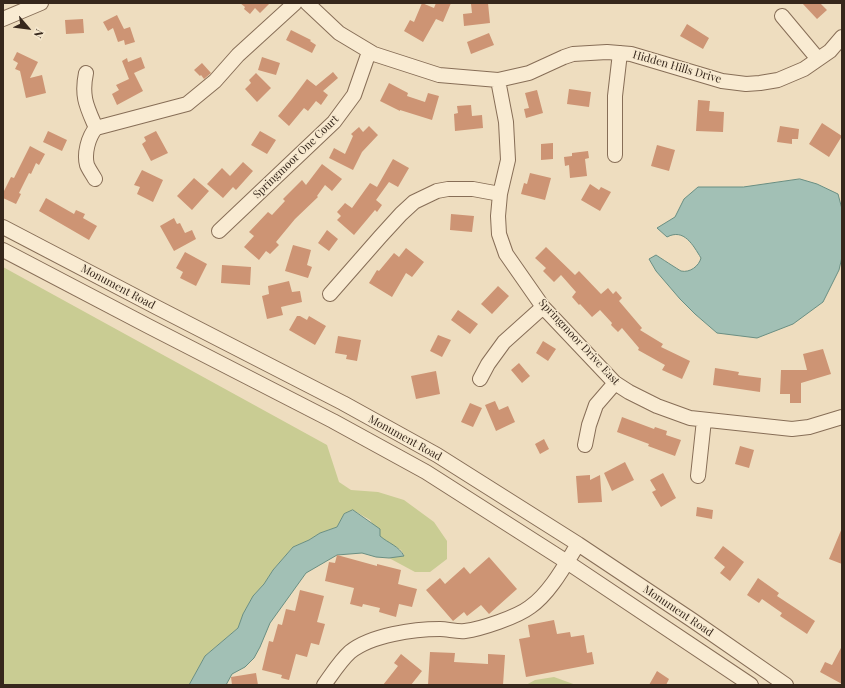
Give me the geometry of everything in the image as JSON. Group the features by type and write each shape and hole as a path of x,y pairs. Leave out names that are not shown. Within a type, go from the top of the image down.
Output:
{"street":[{"path":"95,179 87,165 86,151 92,132 96,128 187,104 215,81 238,55 295,3"},
{"name":"Hidden Hills Drive","path":"307,3 339,33 369,52 439,75 498,80 529,73 564,56 592,52 636,55 722,81 746,84 760,83 778,80 796,74 830,51 842,37"},
{"path":"3,19 35,4"},
{"path":"782,16 818,59"},
{"name":"Springmoor One Court","path":"219,231 334,122 354,95 369,52"},
{"path":"615,155 615,96 620,53"},
{"path":"86,73 83,86 84,100 96,128"},
{"name":"Springmoor Drive East","path":"498,80 506,122 508,160 500,194 498,216 499,234 506,254 543,307 615,382 629,392 657,406 690,418 792,429 809,427 842,417"},
{"path":"330,294 390,225 414,202 437,191 448,189 473,189 500,194"},
{"name":"Monument Road","path":"3,226 384,425 437,455 578,544 786,685"},
{"name":"Monument Road","path":"3,250 374,443 426,472 567,562 751,685"},
{"path":"480,379 488,364 504,342 543,307"},
{"path":"585,445 588,425 596,404 615,382"},
{"path":"698,476 704,420"},
{"path":"324,685 349,653 369,641 384,636 425,630 441,629 464,631 518,614 530,607 540,598 567,562 578,544"},
{"path":"680,637 692,620"},
{"path":"736,675 748,659"}],"green space":[{"path":"3,267 327,445 339,482 351,490 378,492 404,500 434,522 447,541 447,559 430,572 415,572 389,558 404,555 401,550 385,541 380,536 370,520 353,510 344,514 337,527 320,533 293,547 253,596 243,614 238,628 205,656 189,685 3,685"},
{"path":"554,677 576,685 526,685 535,680"}],"water":[{"path":"800,179 817,184 838,194 842,209 842,257 839,270 823,302 793,324 757,338 717,333 680,299 656,271 649,259 656,255 681,271 688,271 698,264 701,258 691,243 683,236 673,235 667,237 657,228 675,217 684,199 698,187 743,187"},
{"path":"353,510 380,529 380,536 396,547 404,556 389,558 376,557 362,553 337,555 306,573 270,623 254,658 245,667 232,674 226,685 189,685 205,656 238,628 243,614 253,596 293,547 320,533 337,527 344,514"}],"building":[{"path":"240,3 270,3 260,13 255,8 250,14"},
{"path":"422,3 434,8 436,3 451,3 443,22 436,19 423,42 404,31 410,20 414,22"},
{"path":"488,3 490,23 464,26 463,14 472,13 471,4"},
{"path":"802,3 820,3 827,10 817,19"},
{"path":"117,15 124,29 130,27 135,42 125,45 124,40 118,42 113,28 108,31 103,22"},
{"path":"83,19 84,33 66,34 65,20"},
{"path":"687,24 709,38 703,49 680,36"},
{"path":"291,30 311,40 310,41 316,45 312,53 286,40"},
{"path":"489,33 494,45 471,54 467,42"},
{"path":"17,52 38,62 30,78 42,75 46,93 26,98 20,71 15,69 18,63 13,60"},
{"path":"141,57 145,68 134,73 143,91 117,105 112,94 119,90 116,85 129,79 122,61 127,58 128,62"},
{"path":"262,57 280,63 276,75 258,70"},
{"path":"202,63 211,73 204,79 194,70"},
{"path":"333,72 338,78 323,91 328,95 321,105 316,101 308,111 304,108 289,126 278,116 307,79 316,86"},
{"path":"256,73 271,88 257,102 245,89 251,83 249,80"},
{"path":"389,83 408,93 407,96 425,102 428,93 439,96 432,120 400,111 380,101"},
{"path":"569,89 591,92 589,107 567,104"},
{"path":"537,90 543,113 526,118 524,109 529,108 525,93"},
{"path":"698,100 710,101 709,111 724,112 723,132 696,131"},
{"path":"471,105 472,116 482,115 483,128 455,131 454,114 458,113 457,106"},
{"path":"822,123 842,136 829,157 809,144"},
{"path":"369,126 378,135 362,152 353,170 329,158 334,148 345,154 353,136 351,134 359,127 363,132"},
{"path":"780,126 799,129 798,139 792,139 792,144 777,142"},
{"path":"48,131 67,140 62,151 43,142"},
{"path":"156,131 168,153 151,161 142,144 146,141 144,137"},
{"path":"260,131 276,140 267,154 251,145"},
{"path":"553,143 553,159 541,160 541,144"},
{"path":"657,145 675,150 669,171 651,166"},
{"path":"30,146 45,154 39,165 36,163 31,174 29,173 19,193 21,194 16,204 3,198 3,193 11,177 14,178"},
{"path":"588,151 589,158 585,159 587,176 570,178 569,165 565,166 564,157 572,156 572,153"},
{"path":"393,159 409,168 398,187 389,182 376,200 382,205 377,212 375,210 354,235 337,220 341,216 337,212 345,203 352,208 370,183 377,187"},
{"path":"243,162 253,171 236,190 233,187 223,198 207,184 222,168 230,176"},
{"path":"322,164 342,179 332,191 325,185 317,196 318,197 295,219 276,242 279,245 270,254 266,251 259,260 244,247 254,236 249,232 268,212 272,215 285,201 283,199 302,180 306,185"},
{"path":"142,170 163,180 153,202 137,194 140,187 134,185"},
{"path":"530,173 551,178 545,200 521,194 524,183 527,184"},
{"path":"194,178 209,191 192,210 177,196"},
{"path":"590,184 599,190 601,187 611,192 600,211 581,200"},
{"path":"46,198 74,214 76,210 85,214 83,218 97,226 89,240 39,211"},
{"path":"451,214 474,216 472,232 450,230"},
{"path":"174,218 177,224 180,223 185,233 192,230 196,239 174,251 160,226"},
{"path":"327,230 338,239 329,251 318,243"},
{"path":"293,245 311,250 307,265 312,267 308,278 285,271"},
{"path":"546,247 575,275 579,271 601,294 608,288 613,294 616,291 622,298 619,301 642,328 640,330 663,344 661,347 690,361 682,379 662,370 665,365 638,350 639,348 622,328 618,332 600,310 592,317 572,297 576,292 561,275 554,282 543,271 546,268 535,258"},
{"path":"406,248 424,262 412,277 406,273 392,297 369,283 377,270 379,271 394,253 399,257"},
{"path":"185,252 207,264 196,286 180,278 183,272 176,268"},
{"path":"222,265 251,267 250,285 221,283"},
{"path":"289,281 292,292 300,291 302,302 281,307 283,315 267,319 262,296 269,294 268,286"},
{"path":"498,286 509,296 492,314 481,304"},
{"path":"458,310 478,324 470,334 451,320"},
{"path":"297,316 307,320 309,316 326,326 315,345 289,330"},
{"path":"438,335 451,340 442,357 430,351"},
{"path":"338,336 361,340 357,361 346,359 347,355 335,353"},
{"path":"543,341 556,349 548,361 536,353"},
{"path":"823,349 831,374 801,383 801,403 790,403 790,394 780,394 781,370 807,370 803,354"},
{"path":"519,363 530,376 522,383 511,370"},
{"path":"715,368 739,372 738,375 761,378 760,392 713,385"},
{"path":"436,371 440,394 416,399 411,376"},
{"path":"495,401 499,410 508,406 515,422 496,431 485,405"},
{"path":"470,403 482,408 473,427 461,422"},
{"path":"622,417 654,429 655,427 667,431 666,435 681,440 675,456 617,432"},
{"path":"544,439 549,449 540,454 535,444"},
{"path":"740,446 754,450 749,468 735,464"},
{"path":"625,462 634,480 612,491 604,473"},
{"path":"663,473 676,498 661,507 652,492 656,490 650,480"},
{"path":"590,475 590,480 600,475 602,502 578,503 576,476"},
{"path":"697,507 713,510 712,519 696,516"},
{"path":"842,528 842,564 829,559"},
{"path":"723,546 744,562 730,581 720,573 725,567 714,558"},
{"path":"337,555 377,566 377,564 401,570 398,584 417,589 412,607 399,604 396,617 379,612 380,608 363,604 362,607 350,604 354,588 325,581 329,562 335,563"},
{"path":"489,557 517,589 489,614 481,605 467,616 464,612 453,621 426,590 440,578 445,584 464,567 470,574"},
{"path":"758,578 779,593 777,596 815,621 807,634 780,616 782,613 762,599 759,603 747,595"},
{"path":"300,590 324,596 317,622 325,624 319,645 311,643 307,657 296,654 289,680 281,678 282,675 262,670 269,641 273,642 278,624 282,625 286,609 295,611"},
{"path":"554,620 557,634 570,632 571,637 584,635 587,653 592,652 594,664 526,677 519,639 530,637 528,625"},
{"path":"842,646 842,684 820,672 825,662 832,665"},
{"path":"430,652 455,653 454,662 488,664 488,654 505,655 503,685 428,685"},
{"path":"401,654 422,671 411,685 383,685 398,666 394,663"},
{"path":"657,671 669,679 666,685 649,685"},
{"path":"256,673 258,685 232,685 231,677"}]}
